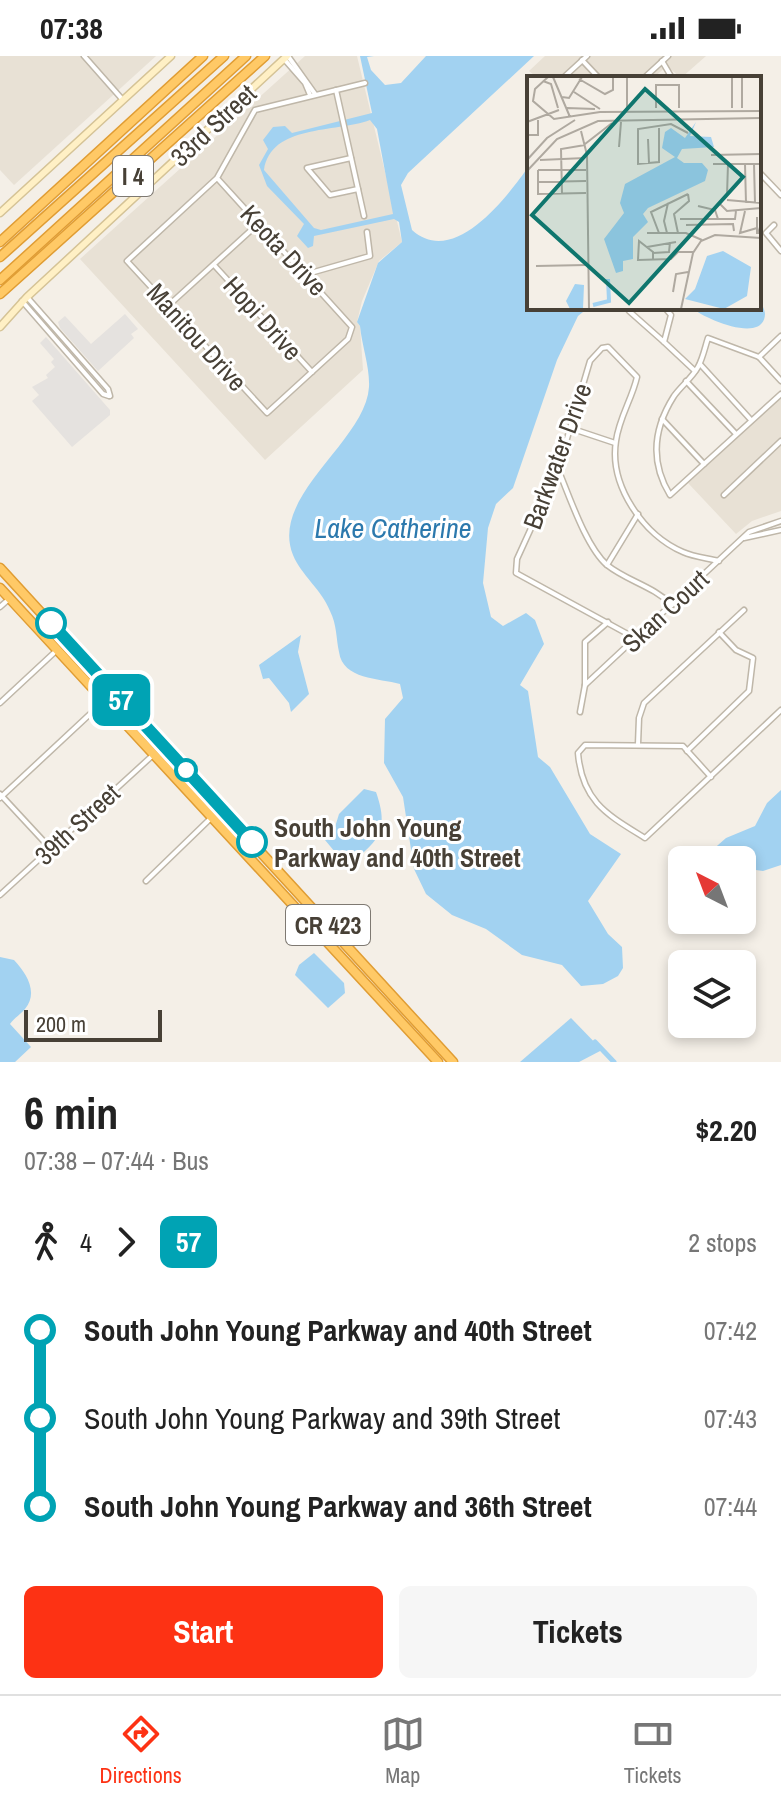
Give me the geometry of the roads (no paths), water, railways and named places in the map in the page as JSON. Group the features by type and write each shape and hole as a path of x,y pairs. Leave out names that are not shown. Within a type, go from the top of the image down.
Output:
{"highway":[{"name":"I 4","path":"0,242 203,56"},
{"path":"0,257 224,56"},
{"path":"0,280 246,56"},
{"name":"I 4","path":"0,294 265,56"},
{"path":"0,302 42,256"},
{"name":"CR 423","path":"0,568 453,1062"},
{"name":"CR 423","path":"0,588 438,1062"},
{"path":"59,649 81,656"},
{"path":"155,753 184,768"}],"street":[{"path":"84,56 123,100"},
{"path":"0,213 171,56"},
{"path":"646,76 668,56"},
{"path":"286,57 312,94"},
{"name":"33rd Street","path":"0,327 24,299 286,57"},
{"path":"565,76 584,58 598,76"},
{"path":"662,61 671,76"},
{"path":"217,178 255,110 365,83"},
{"path":"335,89 364,216"},
{"path":"351,158 307,168 330,195 358,189"},
{"path":"761,174 781,195"},
{"name":"Keota Drive","path":"217,178 350,323 352,331 348,339 312,372"},
{"name":"Manitou Drive","path":"217,178 127,261 267,413 312,372"},
{"path":"168,306 259,223"},
{"path":"774,225 766,233 781,251"},
{"path":"307,274 370,256 367,232"},
{"name":"Hopi Drive","path":"214,265 312,372"},
{"path":"24,299 108,389 110,396 103,394 24,299"},
{"path":"629,310 695,371"},
{"path":"664,342 671,315 667,310"},
{"path":"759,357 781,336"},
{"path":"781,381 759,357 708,338 700,364 662,419 655,453 658,475 670,495 781,394"},
{"name":"Barkwater Drive","path":"608,622 516,573 517,559 558,469 590,361 602,348 608,347 637,377 626,401 615,443"},
{"path":"700,364 751,420"},
{"path":"686,381 736,434"},
{"path":"662,419 704,465"},
{"path":"570,428 615,443 618,479 638,514 653,532 682,552 719,561"},
{"path":"724,495 781,441"},
{"path":"558,469 591,542 607,565 654,590 672,605"},
{"path":"607,565 638,514"},
{"name":"Skan Court","path":"585,685 754,528 781,521"},
{"path":"744,538 781,530"},
{"path":"0,607 11,597"},
{"path":"638,744 639,718 644,703 744,610"},
{"path":"580,712 585,685 585,642 608,622 635,638"},
{"path":"687,751 743,699 752,683 753,658 736,650 719,632"},
{"path":"0,703 59,649"},
{"path":"51,848 1,796 106,700"},
{"path":"711,777 683,746 638,744 580,747 579,765 600,810 645,838 711,777 781,710"},
{"name":"39th Street","path":"0,895 155,753"},
{"path":"146,881 213,817"}],"water":[{"name":"Lake Catherine","path":"360,56 374,56 367,57 371,70 385,85 401,83 426,56 534,56 408,173 401,185 412,230 428,239 445,240 462,235 478,224 527,169 527,310 586,310 578,316 557,360 513,488 496,504 488,528 483,583 491,617 503,626 526,613 535,620 544,644 520,685 528,691 538,757 550,767 590,834 621,854 588,901 608,934 622,947 623,968 618,976 603,984 581,986 562,965 522,955 486,929 452,915 426,894 414,869 403,797 384,763 385,719 403,698 400,684 363,676 347,668 339,652 334,621 326,603 293,555 289,533 294,511 364,407 369,380 357,322 378,263 402,242 399,222 394,219 314,236 313,246 308,248 297,236 304,224 267,186 259,165 268,149 263,140 273,127 285,126 292,133 372,113","holes":["370,120 377,129 393,214 321,230 314,228 264,170 269,155 291,137"]},
{"path":"761,303 765,314 762,323 755,328 732,326 695,310 761,310"},
{"path":"301,635 298,652 309,694 291,712 289,703 269,678 263,679 259,665"},
{"path":"364,789 376,792 382,823 372,844 354,861 345,864 325,840 335,827 339,814"},
{"path":"781,790 781,865 763,871 756,870 756,846 717,846 726,838 755,826 767,803"},
{"path":"314,953 344,983 345,993 328,1008 295,975 299,965"},
{"path":"0,957 14,960 31,989 29,1003 10,1024 31,1047 15,1062 0,1062"},
{"path":"571,1018 602,1050 579,1062 520,1062"}],"waterway":[{"path":"595,1042 614,1062"}],"place":[{"name":"South John Young Parkway and 40th Street","path":"252,842"}]}
